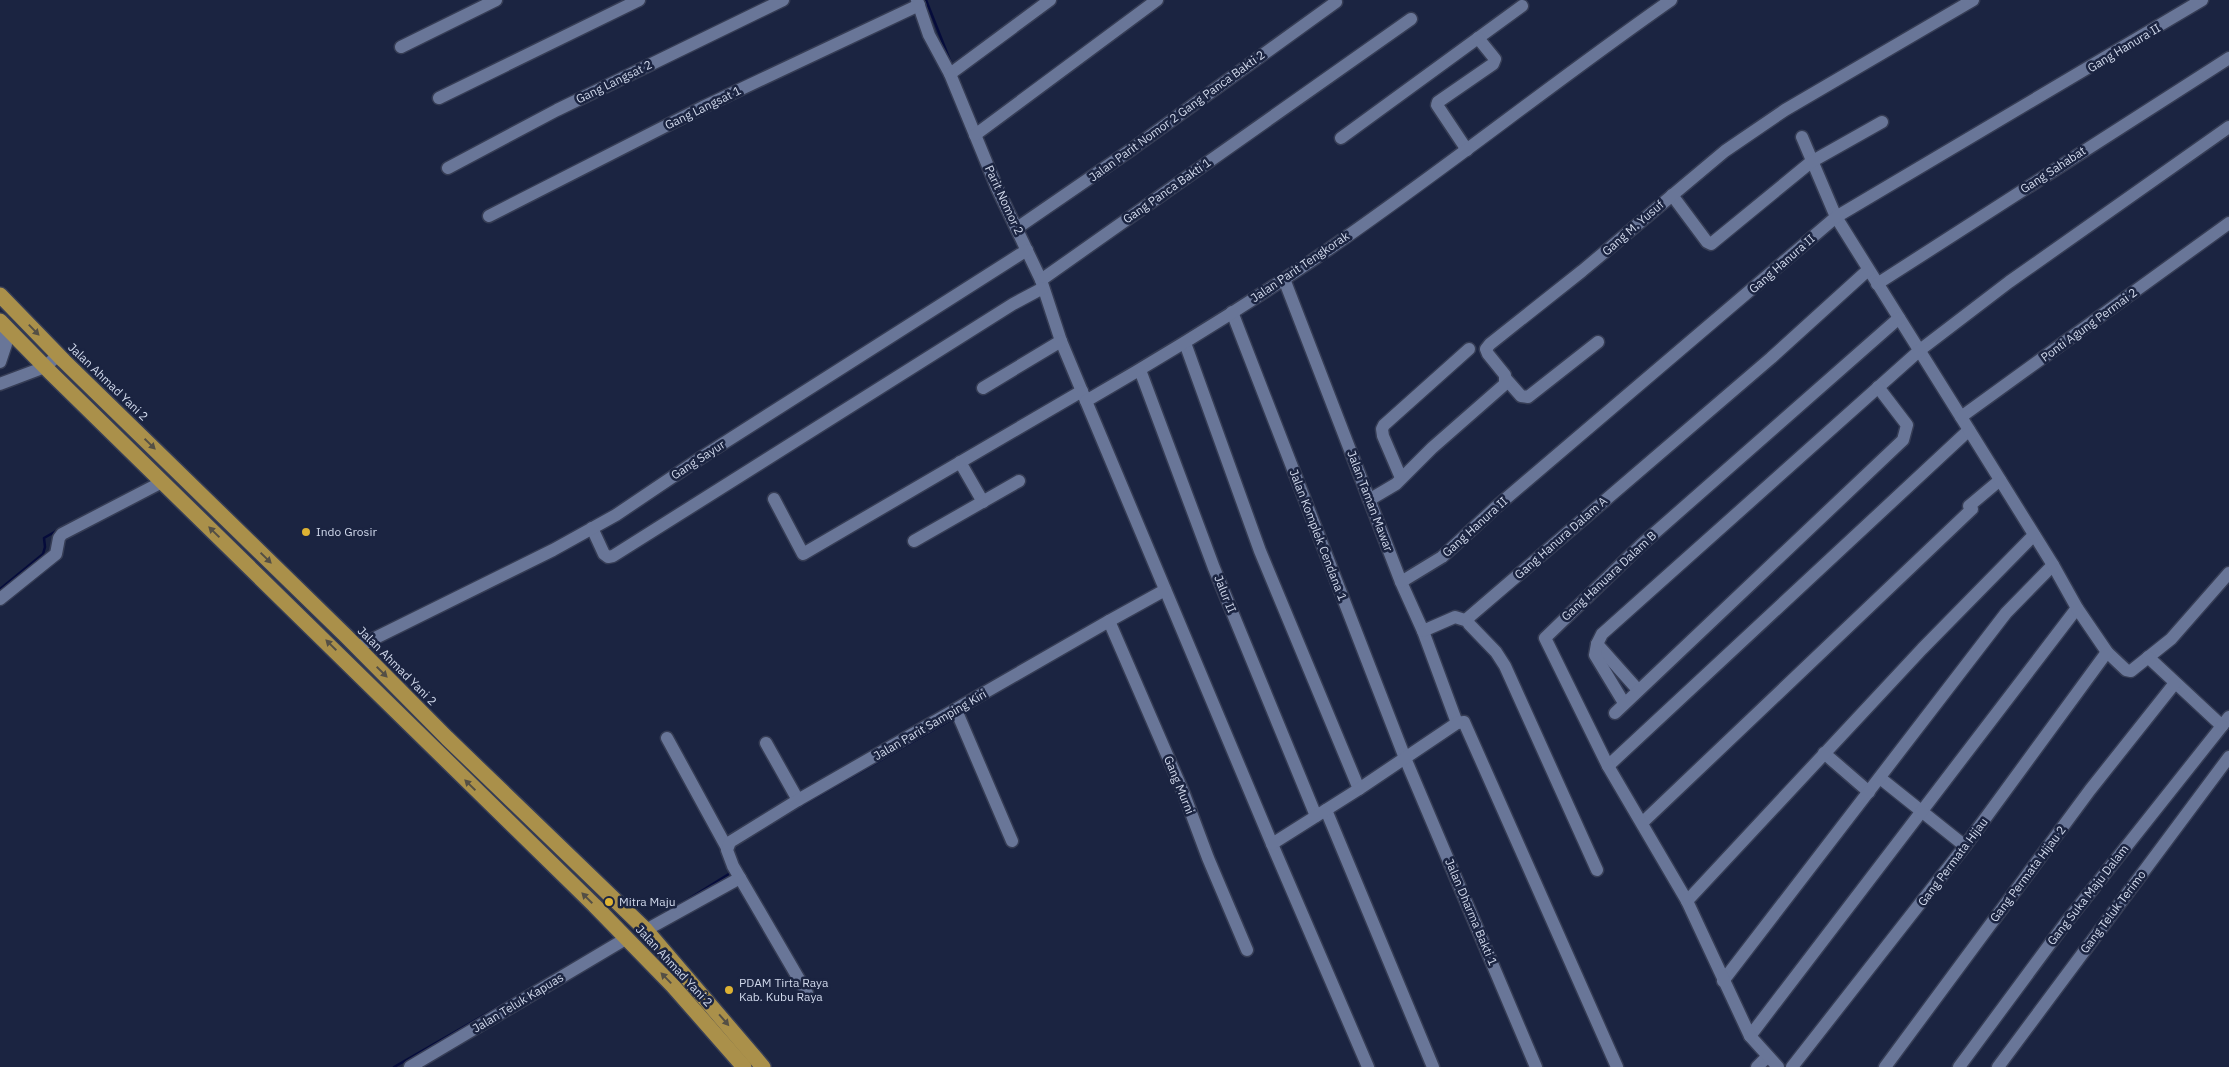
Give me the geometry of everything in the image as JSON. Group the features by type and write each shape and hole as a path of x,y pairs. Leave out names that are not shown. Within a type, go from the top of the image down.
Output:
{"highway":[{"name":"Jalan Ahmad Yani 2","path":"0,295 58,355 357,647 447,738 642,927 763,1067"},
{"name":"Jalan Ahmad Yani 2","path":"2,323 624,935 673,986 744,1067"},
{"path":"434,750 447,738"}],"street":[{"path":"401,47 496,0"},
{"path":"439,98 639,0"},
{"name":"Gang Langsat 2","path":"448,168 574,101 783,0"},
{"path":"950,74 1050,0"},
{"path":"975,135 1157,0"},
{"name":"Jalan Parit Tengkorak","path":"774,499 803,554 960,462 1084,396 1140,370 1284,279 1467,150 1603,47 1671,0"},
{"name":"Gang M. Yusuf","path":"1598,342 1528,398 1521,396 1506,380 1505,375 1486,349 1725,150 1785,110 1973,0"},
{"name":"Gang Hanura II","path":"1402,582 1442,557 1496,507 1836,217 2202,0"},
{"name":"Parit Nomor 2","path":"918,2 930,34 950,74 975,135 1042,284 1061,341 1084,396"},
{"name":"Gang Langsat 1","path":"489,216 703,107 918,2"},
{"name":"Jalan Parit Nomor 2 Gang Panca Bakti 2","path":"1017,228 1132,149 1336,2"},
{"path":"1342,138 1522,6"},
{"name":"Gang Panca Bakti 1","path":"592,528 604,554 608,557 613,556 1013,304 1411,19"},
{"path":"1467,150 1437,106 1438,102 1494,64 1495,59 1478,38"},
{"name":"Gang Sahabat","path":"1878,284 2229,58"},
{"path":"1672,195 1707,242 1711,244 1811,162 1882,122"},
{"path":"1624,703 1595,655 1597,644 1602,634 1920,350 2009,282 2229,127"},
{"path":"1802,138 1836,217 2054,565 2077,608 2107,652 2129,671 2171,639 2229,573"},
{"name":"Ponti Agung Permai 2","path":"1961,418 2229,223"},
{"name":"Gang Sayur","path":"357,647 592,528 1027,250"},
{"name":"Gang Hanura Dalam A","path":"1468,621 1476,612 1771,358 1868,270"},
{"name":"Jalan Taman Mawar","path":"1284,279 1457,722"},
{"name":"Jalan Komplek Cendana 1","path":"1232,312 1405,758"},
{"name":"Gang Hanuara Dalam B","path":"1778,1067 1750,1036 1687,901 1608,766 1546,640 1546,635 1640,546 1899,318"},
{"path":"0,362 6,344 2,323"},
{"path":"983,388 1061,341"},
{"path":"1185,343 1260,551 1359,789"},
{"path":"1401,478 1383,436 1382,429 1384,424 1469,349"},
{"path":"0,384 45,367 58,355"},
{"name":"Jalur II","path":"1140,370 1214,568 1433,1067"},
{"path":"1369,500 1391,488 1432,448 1505,384 1506,380"},
{"path":"1615,712 1903,440 1907,426 1878,387"},
{"path":"1084,396 1368,1067"},
{"path":"1608,766 1969,430"},
{"path":"960,462 983,502"},
{"path":"1642,823 1864,610 1956,525 1972,509 1970,506 2000,480"},
{"path":"914,541 1019,481"},
{"path":"0,600 56,554 59,538 62,534 162,482"},
{"path":"1687,901 1824,753 2034,534"},
{"path":"1723,981 2006,612 2054,565"},
{"name":"Jalan Parit Samping Kiri","path":"728,848 733,839 798,800 958,715 1109,620 1165,590"},
{"path":"1750,1036 2077,608"},
{"path":"1423,631 1455,617 1468,621 1496,652 1505,666 1597,870"},
{"name":"Gang Murni","path":"1109,620 1184,794 1246,950"},
{"path":"1597,644 1638,690"},
{"name":"Gang Permata Hijau","path":"1792,1067 1965,846 2107,652"},
{"path":"2148,657 2174,683 2225,721"},
{"name":"Gang Permata Hijau 2","path":"1885,1067 2090,790 2174,683"},
{"path":"958,715 1012,841"},
{"path":"1272,844 1461,721 1465,724 1617,1067"},
{"name":"Gang Suka Maju Dalam","path":"1958,1067 2064,925 2225,721"},
{"path":"667,738 728,848 728,854 737,872 807,993"},
{"path":"766,743 798,800"},
{"path":"1824,753 1869,792"},
{"name":"Gang Teluk Terimo","path":"1998,1067 2229,757"},
{"name":"Jalan Dharma Bakti 1","path":"1405,758 1536,1067"},
{"path":"1880,778 1965,846"},
{"path":"642,927 737,872"},
{"name":"Jalan Teluk Kapuas","path":"410,1067 624,935"},
{"path":"1757,1067 1767,1057"}],"waterway":[{"path":"926,0 951,63"},
{"path":"124,495 143,485"},
{"path":"0,589 43,554 45,547 44,538 58,530"},
{"path":"790,812 954,718"},
{"path":"679,905 732,872"},
{"path":"394,1067 528,990"}],"place":[{"name":"Indo Grosir","path":"306,532"},
{"name":"Mitra Maju","path":"609,902"},
{"name":"PDAM Tirta Raya Kab. Kubu Raya","path":"729,990"}]}
